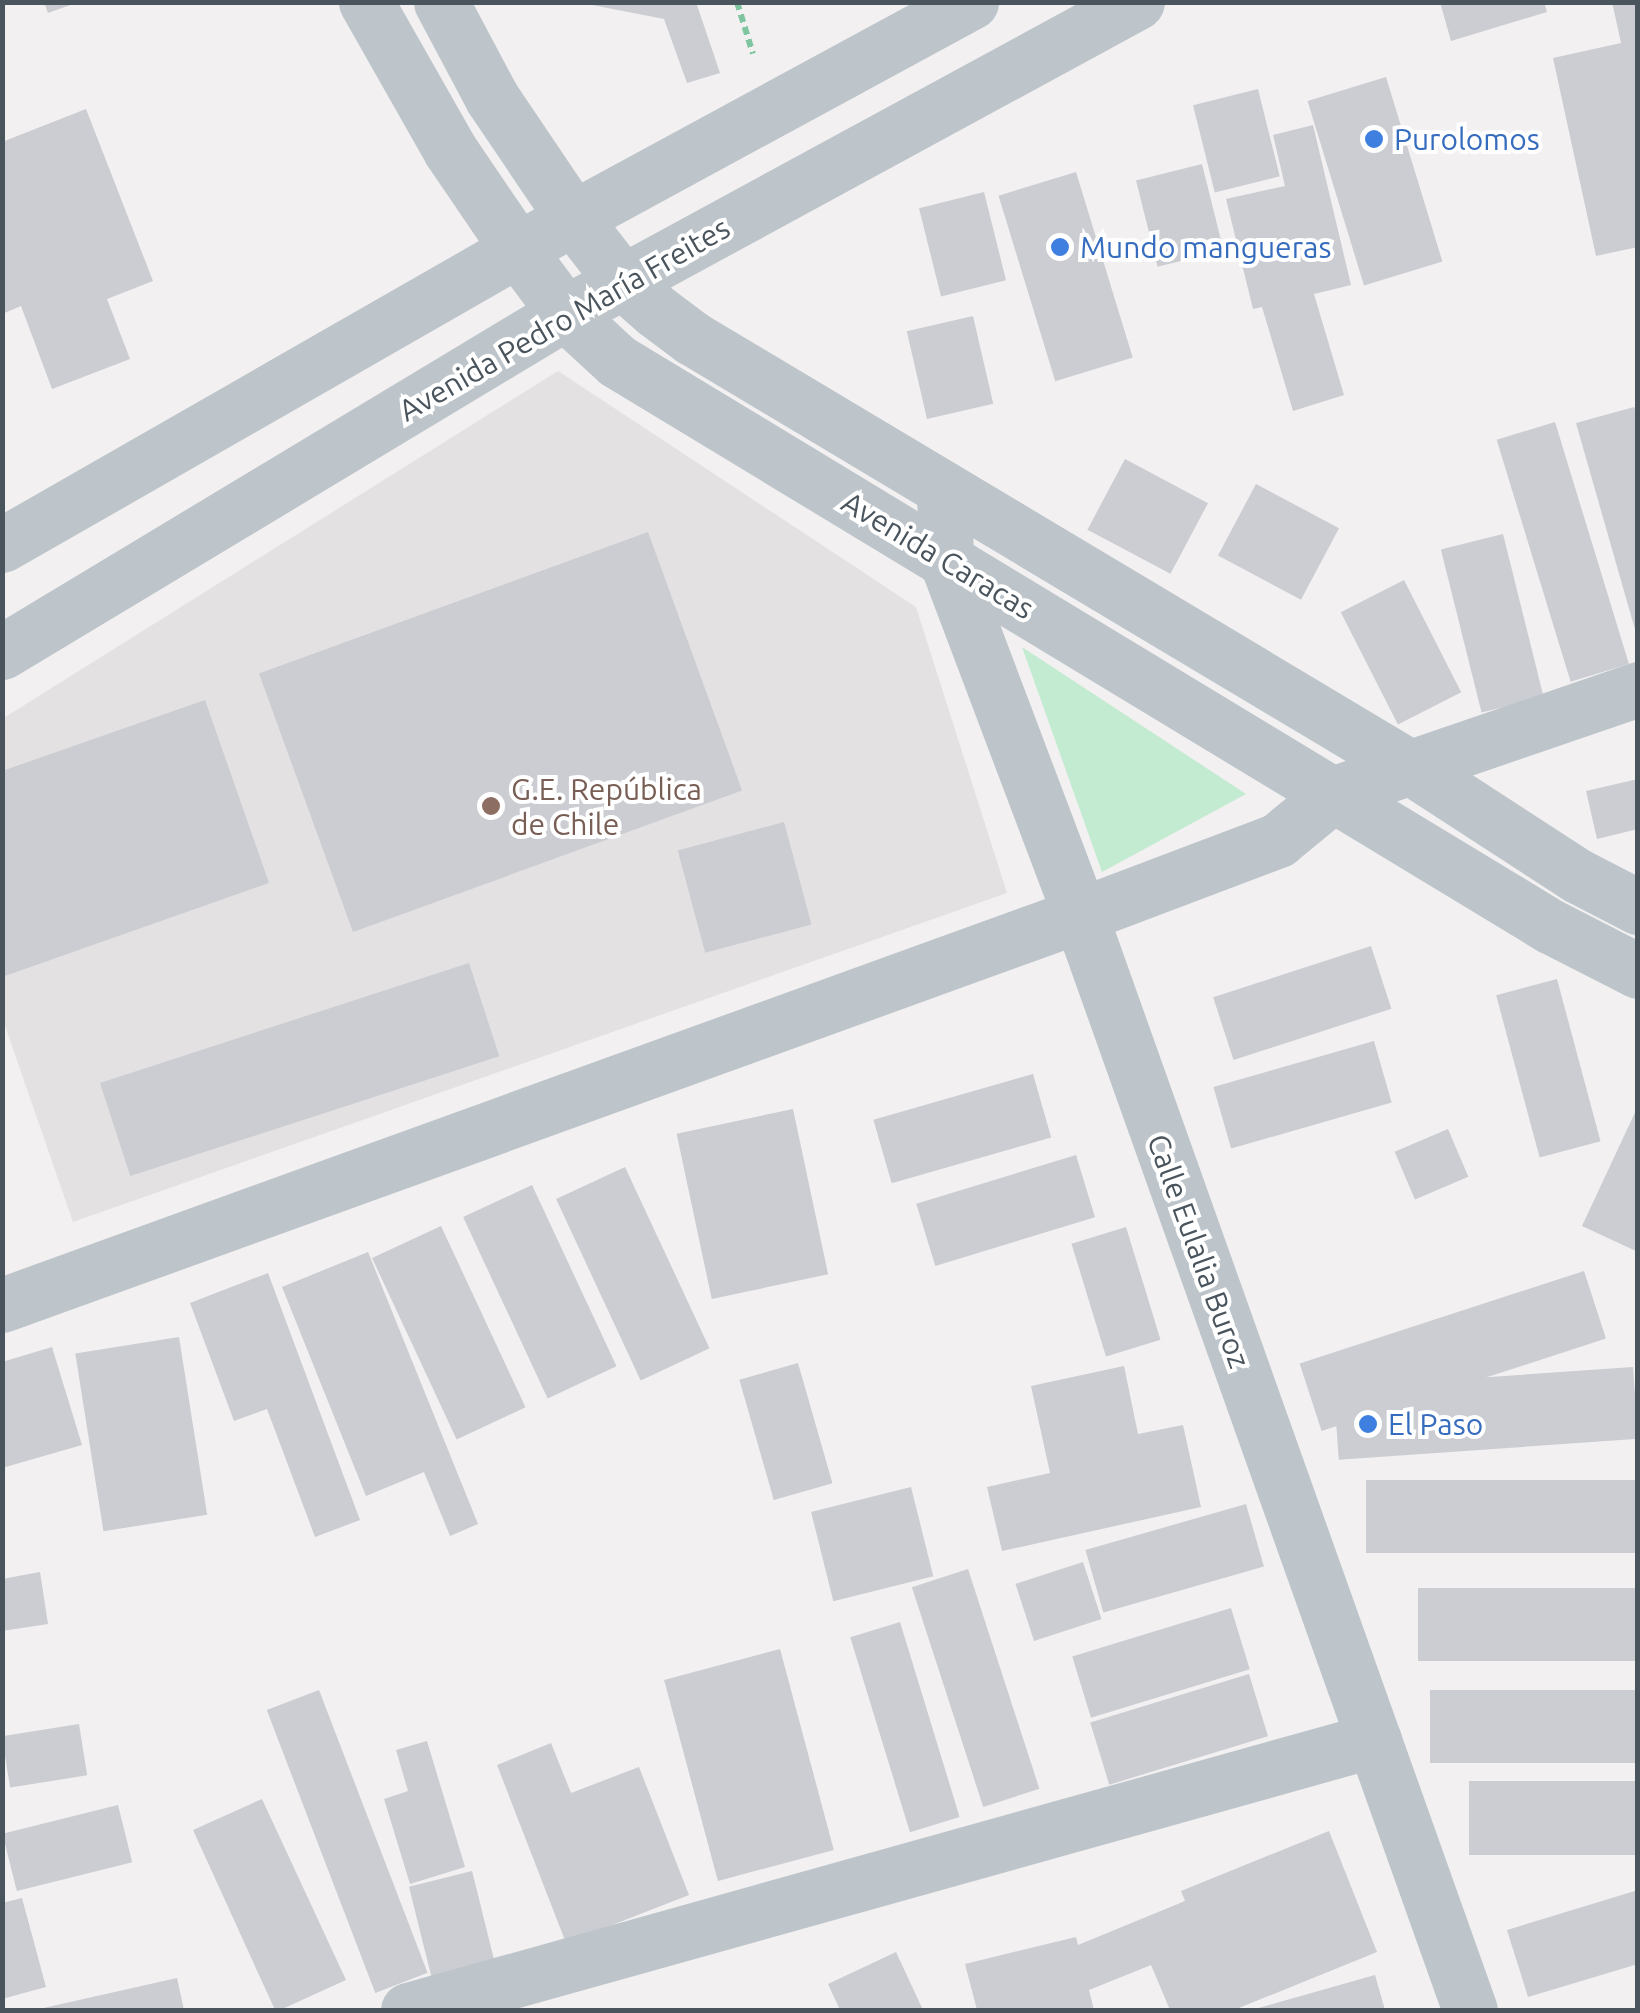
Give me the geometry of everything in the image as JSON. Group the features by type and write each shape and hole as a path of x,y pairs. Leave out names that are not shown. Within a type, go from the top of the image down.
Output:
{"street":[{"name":"Avenida Caracas","path":"366,2 450,150 518,250 566,313 617,361 1335,792 1550,926 1638,971"},
{"name":"Avenida Caracas","path":"441,2 492,98 573,218 622,282 692,338 1413,769 1578,876 1638,906"},
{"path":"2,546 573,218 971,2"},
{"name":"Avenida Pedro María Freites","path":"2,652 566,313 1136,2"},
{"name":"Calle Eulalia Buroz","path":"944,489 946,560 1080,916 1470,2010"},
{"path":"2,1305 1080,916 1278,840 1335,792 1413,769 1638,689"},
{"path":"408,2010 1374,1740"}],"shaded area":[{"name":"G.E. República de Chile","path":"558,371 916,607 1007,893 73,1222 3,1020 2,719"}],"green space":[{"path":"1022,647 1246,794 1102,872"}],"building":[{"path":"44,2 76,2 76,3 48,13"},
{"path":"577,2 696,2 720,73 687,83 664,19"},
{"path":"1440,2 1544,2 1547,12 1451,41"},
{"path":"1612,2 1638,2 1638,247 1596,256 1553,58 1621,43"},
{"path":"1386,77 1442,262 1364,286 1308,101"},
{"path":"1258,89 1280,176 1215,193 1193,105"},
{"path":"86,109 153,281 107,299 130,359 52,389 21,306 2,314 2,142"},
{"path":"1313,125 1351,285 1314,294 1344,395 1293,411 1262,307 1253,309 1226,199 1285,186 1273,135"},
{"path":"1202,164 1224,250 1158,267 1136,180"},
{"path":"1076,172 1133,358 1055,381 999,196"},
{"path":"984,192 1006,280 941,297 919,208"},
{"path":"973,316 993,404 927,419 907,331"},
{"path":"1634,407 1638,418 1636,633 1576,423"},
{"path":"1555,422 1629,664 1571,682 1497,440"},
{"path":"1125,459 1208,503 1170,574 1087,530"},
{"path":"1256,484 1339,528 1301,600 1218,556"},
{"path":"648,532 742,790 353,932 259,674"},
{"path":"1503,534 1544,697 1482,712 1441,549"},
{"path":"1404,580 1461,692 1398,725 1341,612"},
{"path":"205,700 269,883 2,977 2,771"},
{"path":"1638,779 1638,829 1597,839 1586,791"},
{"path":"784,822 811,924 705,953 678,850"},
{"path":"1371,946 1391,1009 1234,1060 1213,997"},
{"path":"469,963 499,1056 130,1176 100,1083"},
{"path":"1557,979 1600,1141 1540,1158 1496,995"},
{"path":"1374,1041 1392,1103 1231,1149 1213,1087"},
{"path":"1033,1074 1051,1137 892,1183 873,1120"},
{"path":"1638,1106 1638,1252 1582,1226"},
{"path":"793,1109 828,1274 712,1299 677,1134"},
{"path":"1448,1129 1468,1177 1415,1200 1395,1152"},
{"path":"1076,1155 1095,1217 935,1266 916,1204"},
{"path":"625,1167 710,1348 641,1380 556,1199"},
{"path":"532,1185 617,1366 548,1398 463,1217"},
{"path":"441,1226 526,1407 457,1439 372,1258"},
{"path":"1126,1227 1160,1340 1106,1357 1071,1244"},
{"path":"368,1252 478,1524 450,1536 424,1472 366,1496 282,1287"},
{"path":"1584,1271 1606,1339 1322,1431 1300,1363"},
{"path":"268,1273 360,1520 315,1537 267,1409 234,1421 190,1303"},
{"path":"179,1337 207,1515 103,1531 75,1353"},
{"path":"52,1347 82,1445 2,1468 2,1362"},
{"path":"798,1363 832,1483 774,1500 739,1380"},
{"path":"1124,1366 1138,1434 1183,1425 1201,1507 1002,1551 987,1487 1050,1473 1031,1386"},
{"path":"1633,1367 1638,1439 1339,1460 1334,1388"},
{"path":"1366,1480 1638,1480 1638,1553 1366,1553"},
{"path":"911,1487 933,1576 833,1601 811,1512"},
{"path":"1246,1504 1264,1566 1103,1613 1085,1550"},
{"path":"1083,1562 1102,1619 1034,1641 1015,1584"},
{"path":"968,1569 1039,1789 983,1807 912,1587"},
{"path":"40,1572 48,1624 2,1631 2,1579"},
{"path":"1418,1588 1638,1588 1638,1661 1418,1661"},
{"path":"1231,1608 1250,1669 1091,1718 1072,1657"},
{"path":"900,1622 960,1817 910,1832 850,1637"},
{"path":"780,1649 834,1850 718,1881 664,1680"},
{"path":"1249,1674 1268,1736 1109,1785 1090,1723"},
{"path":"319,1690 428,1973 375,1993 267,1710"},
{"path":"1430,1690 1638,1690 1638,1763 1430,1763"},
{"path":"79,1724 87,1775 10,1788 2,1736"},
{"path":"427,1741 465,1867 410,1884 384,1799 408,1791 396,1750"},
{"path":"551,1743 571,1793 639,1767 689,1895 566,1943 497,1765"},
{"path":"1469,1781 1638,1781 1638,1855 1469,1855"},
{"path":"262,1799 346,1980 280,2010 275,2010 193,1830"},
{"path":"118,1805 132,1862 17,1891 3,1834"},
{"path":"1329,1831 1377,1952 1234,2010 1170,2010 1151,1965 1089,1990 1094,2010 977,2010 965,1964 1076,1937 1078,1945 1185,1901 1181,1891"},
{"path":"472,1871 496,1969 433,1985 409,1887"},
{"path":"1638,1890 1638,1964 1528,1997 1507,1930"},
{"path":"22,1898 46,1987 2,1999 2,1903"},
{"path":"896,1952 923,2010 840,2010 828,1984"},
{"path":"1375,1975 1385,2010 1255,2010 1255,2009"},
{"path":"177,1978 184,2010 39,2010 39,2009"}],"place":[{"name":"Purolomos","path":"1374,139"},
{"name":"Mundo mangueras","path":"1060,247"},
{"name":"G.E. República de Chile","path":"491,806"},
{"name":"El Paso","path":"1368,1424"}]}
